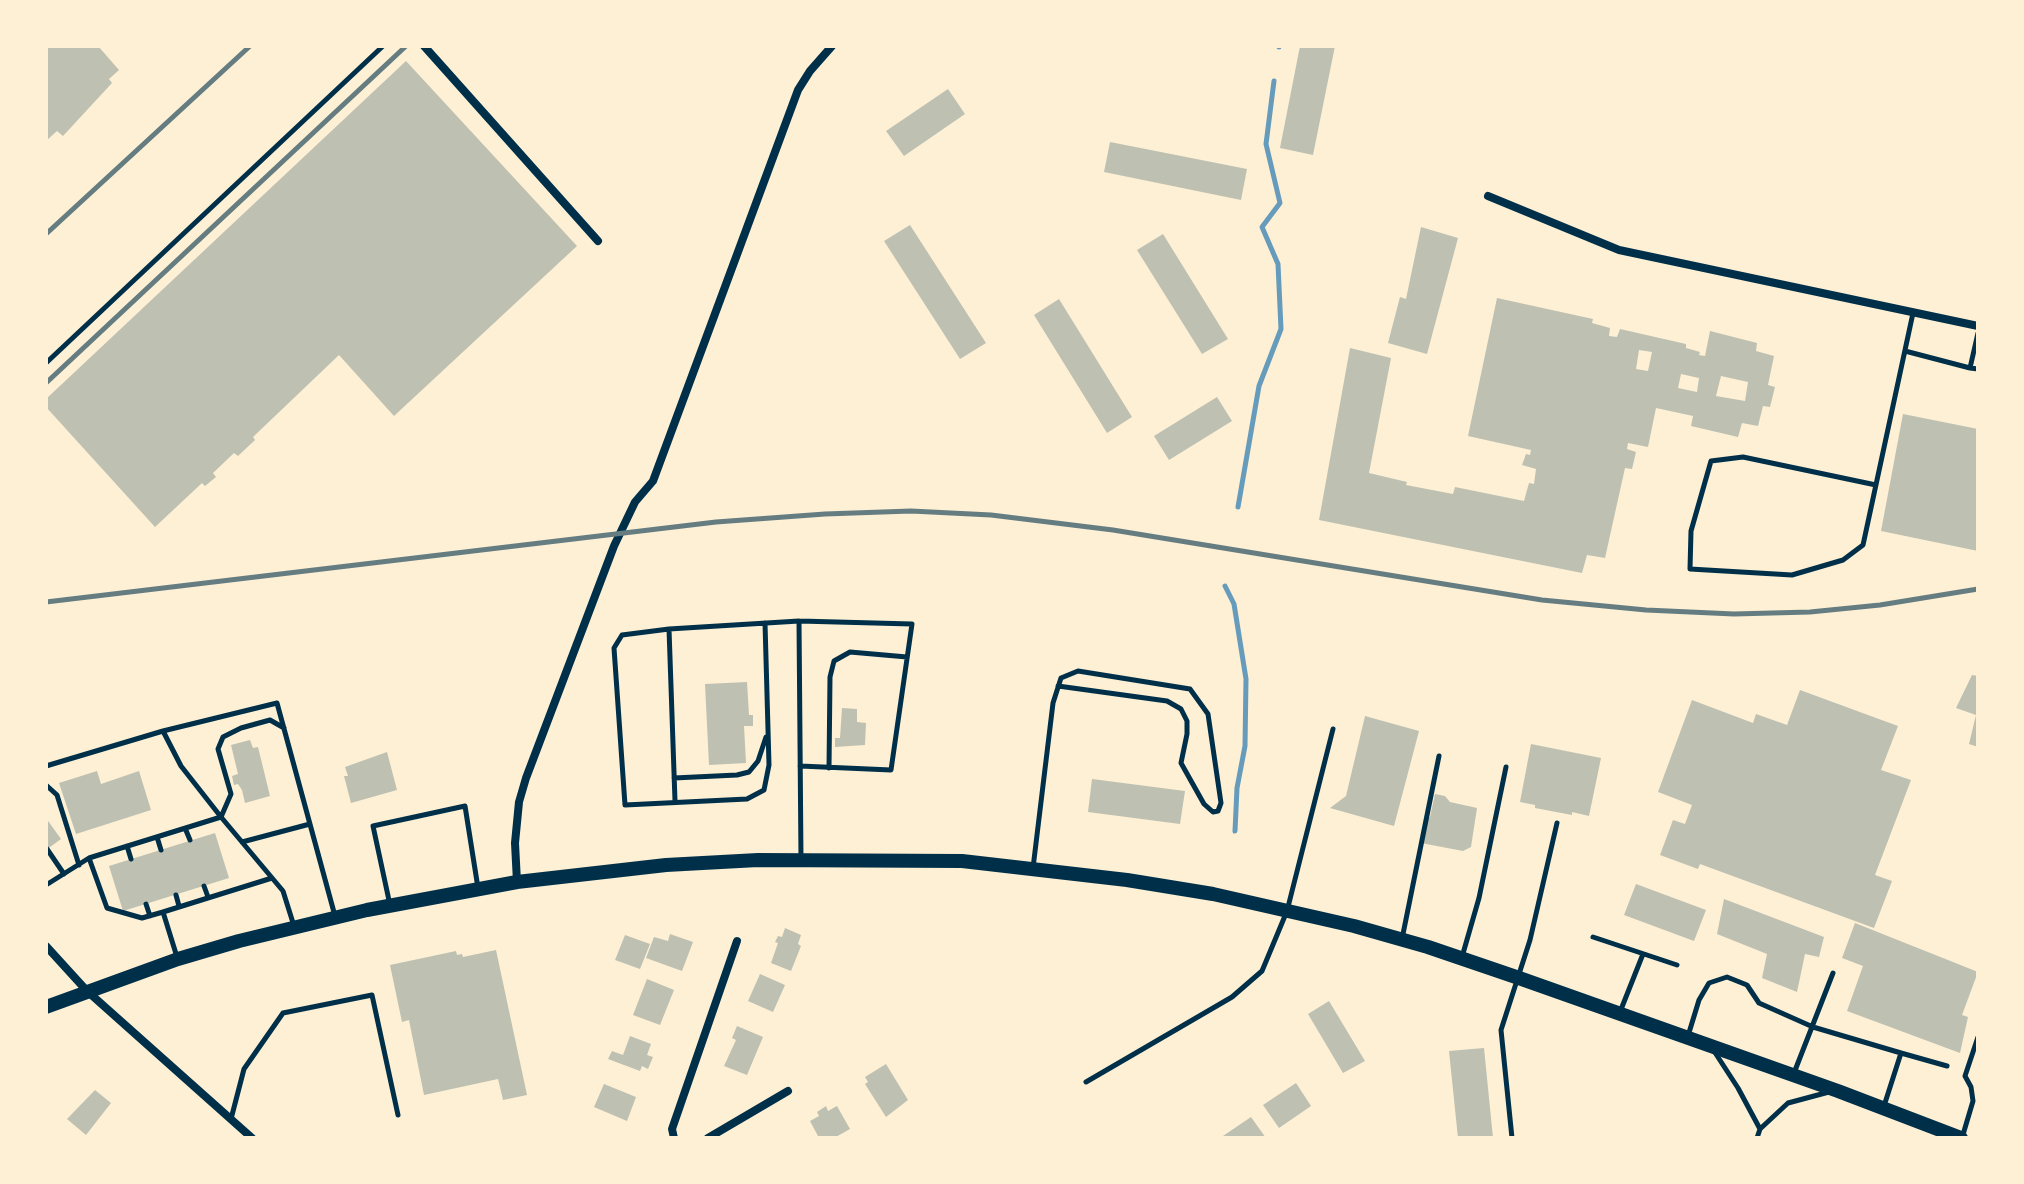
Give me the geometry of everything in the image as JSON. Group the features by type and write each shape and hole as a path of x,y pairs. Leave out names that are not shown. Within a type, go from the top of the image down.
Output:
{"main road":[{"path":"46,1007 178,959 294,927 390,905 517,882 666,865 801,860 962,861 1127,880 1213,894 1402,939 1620,1013 1961,1138"}],"street":[{"path":"424,46 598,241"},
{"path":"517,882 515,843 519,802 526,778 614,546 635,502 653,481 798,90 832,46"},
{"path":"1488,196 1619,250 1978,326"},
{"path":"674,1138 672,1129 737,941"},
{"path":"46,946 87,991 252,1138"},
{"path":"708,1138 788,1091"}],"lane":[{"path":"46,363 383,46"},
{"path":"1876,485 1743,457 1711,461 1691,531 1690,569 1792,575 1843,560 1863,545 1914,312"},
{"path":"1970,368 1978,333"},
{"path":"1905,351 1978,369"},
{"path":"799,621 801,860"},
{"path":"765,623 769,765 764,790 747,799 625,805 614,648 622,635 669,629 765,623 799,621 912,624 891,770 800,766"},
{"path":"669,629 675,801"},
{"path":"829,768 830,677 834,661 850,652 907,657"},
{"path":"1033,869 1053,703 1058,686 1061,678 1078,671 1190,689 1208,714 1220,791 1218,811 1213,812 1204,804 1181,763 1187,721 1181,709 1167,701 1058,686"},
{"path":"46,766 163,731 277,703 336,917"},
{"path":"47,883 89,858 221,817 231,794 218,749 223,737 270,720 284,728"},
{"path":"1086,1082 1232,997 1262,971 1287,911 1333,729"},
{"path":"163,731 181,766 283,891 294,927"},
{"path":"674,778 749,772 758,761 768,732"},
{"path":"1402,939 1439,756"},
{"path":"1461,958 1479,898 1506,767"},
{"path":"47,783 57,795 79,865"},
{"path":"390,905 373,826 465,806 479,889"},
{"path":"1512,1138 1501,1030 1519,978 1557,823"},
{"path":"241,842 310,824"},
{"path":"185,828 190,840"},
{"path":"157,837 161,850"},
{"path":"127,846 131,859"},
{"path":"47,849 64,874"},
{"path":"89,858 107,908 142,918 272,878"},
{"path":"204,886 208,897"},
{"path":"176,895 179,906"},
{"path":"146,904 150,916"},
{"path":"163,912 178,959"},
{"path":"1593,937 1677,965"},
{"path":"1620,1013 1643,954"},
{"path":"1793,1075 1833,973"},
{"path":"1687,1037 1699,1000 1709,983 1727,977 1747,985 1759,1003 1813,1027 1947,1066"},
{"path":"231,1120 244,1069 283,1013 372,995 398,1115"},
{"path":"1961,1138 1973,1101 1965,1076 1978,1037"},
{"path":"1710,1046 1760,1129"},
{"path":"1883,1108 1901,1053"},
{"path":"1971,1087 1978,1090"},
{"path":"1757,1138 1760,1129 1788,1103 1810,1095 1838,1091"}],"building":[{"path":"46,46 98,46 119,70 109,79 112,83 63,136 57,131 46,141"},
{"path":"1300,46 1335,46 1313,155 1280,148"},
{"path":"406,61 577,246 394,416 339,355 253,437 255,440 238,456 234,453 213,473 216,477 205,486 202,483 155,527 46,407 46,399"},
{"path":"948,89 965,114 904,156 886,131"},
{"path":"1110,142 1247,169 1241,200 1104,172"},
{"path":"910,225 986,343 960,359 884,241"},
{"path":"1421,227 1458,238 1427,354 1388,343 1400,297 1406,299"},
{"path":"1163,234 1228,339 1202,354 1137,250"},
{"path":"1497,298 1593,319 1592,323 1610,328 1609,336 1617,337 1620,329 1686,344 1686,348 1700,352 1699,355 1705,356 1710,331 1757,343 1756,351 1774,356 1768,385 1775,387 1770,407 1763,406 1758,426 1742,423 1738,437 1691,426 1693,416 1656,408 1648,447 1628,443 1627,449 1636,452 1632,469 1625,468 1605,558 1587,555 1582,573 1319,520 1350,348 1391,358 1369,473 1407,482 1406,485 1453,494 1455,487 1524,501 1529,483 1534,484 1536,469 1522,465 1531,450 1468,436","holes":["1639,350 1652,352 1648,371 1636,369","1681,374 1699,378 1697,392 1678,388","1721,376 1748,382 1745,401 1716,396"]},
{"path":"1059,299 1132,417 1107,433 1034,315"},
{"path":"1217,397 1232,421 1169,460 1154,436"},
{"path":"1903,414 1978,429 1978,551 1881,531"},
{"path":"1972,675 1978,676 1978,747 1969,744 1976,715 1956,708"},
{"path":"747,682 749,715 753,715 753,726 744,726 746,763 709,765 705,684"},
{"path":"1800,690 1898,726 1881,770 1911,780 1875,875 1892,881 1874,928 1700,864 1698,869 1660,855 1673,820 1685,824 1692,805 1658,792 1692,700 1753,723 1756,714 1787,725"},
{"path":"842,708 857,709 857,722 866,723 865,745 835,747 835,738 840,738"},
{"path":"1365,716 1419,731 1394,826 1330,808 1346,796"},
{"path":"250,740 253,748 258,747 270,796 245,803 242,790 238,784 234,785 232,776 238,774 231,745"},
{"path":"1531,744 1601,758 1589,816 1535,808 1535,805 1520,802"},
{"path":"387,752 397,790 351,803 344,776 348,776 345,767"},
{"path":"97,771 101,784 139,771 151,810 76,834 59,783"},
{"path":"1092,779 1185,791 1180,824 1088,812"},
{"path":"1435,794 1445,796 1450,802 1477,808 1471,847 1463,851 1421,843 1424,821 1430,817"},
{"path":"46,818 61,839 46,850"},
{"path":"215,833 229,878 123,911 109,866"},
{"path":"1636,884 1706,910 1694,941 1624,915"},
{"path":"1724,899 1824,937 1819,957 1805,954 1797,992 1762,978 1767,954 1717,934"},
{"path":"1855,923 1978,972 1962,1015 1968,1017 1960,1053 1847,1011 1863,966 1842,958"},
{"path":"785,928 801,935 798,944 801,946 791,971 771,963 778,943 775,942 778,936 782,937"},
{"path":"670,934 693,942 682,971 646,958 654,937 668,941"},
{"path":"625,935 650,944 640,969 615,960"},
{"path":"496,950 527,1095 503,1100 498,1079 424,1095 409,1020 402,1022 390,965 456,951 463,957"},
{"path":"760,974 785,985 773,1012 748,1001"},
{"path":"647,979 674,990 660,1025 633,1015"},
{"path":"1329,1001 1365,1061 1343,1073 1308,1014"},
{"path":"737,1026 763,1037 747,1075 724,1066 736,1040 732,1038"},
{"path":"630,1036 651,1044 647,1055 653,1057 648,1069 642,1066 640,1071 608,1059 612,1051 623,1055"},
{"path":"1484,1048 1493,1138 1458,1138 1449,1051"},
{"path":"886,1064 908,1100 886,1117 865,1084 868,1082 865,1077"},
{"path":"1296,1083 1311,1106 1279,1128 1263,1105"},
{"path":"604,1084 636,1097 627,1121 594,1107"},
{"path":"95,1090 111,1103 86,1135 67,1119"},
{"path":"826,1106 828,1111 837,1106 850,1129 834,1138 819,1138 810,1121 819,1116 817,1112"},
{"path":"1251,1117 1266,1138 1220,1138"}],"waterway":[{"path":"1238,507 1259,386 1281,329 1278,264 1262,227 1280,203 1266,144 1274,81"},
{"path":"1225,586 1234,604 1246,679 1245,746 1237,788 1235,831"}],"railway":[{"path":"46,234 250,46"},
{"path":"46,383 406,46"},
{"path":"46,602 716,522 911,511 991,515 1113,530 1542,600 1646,610 1734,614 1810,612 1880,605 1978,589"}]}
